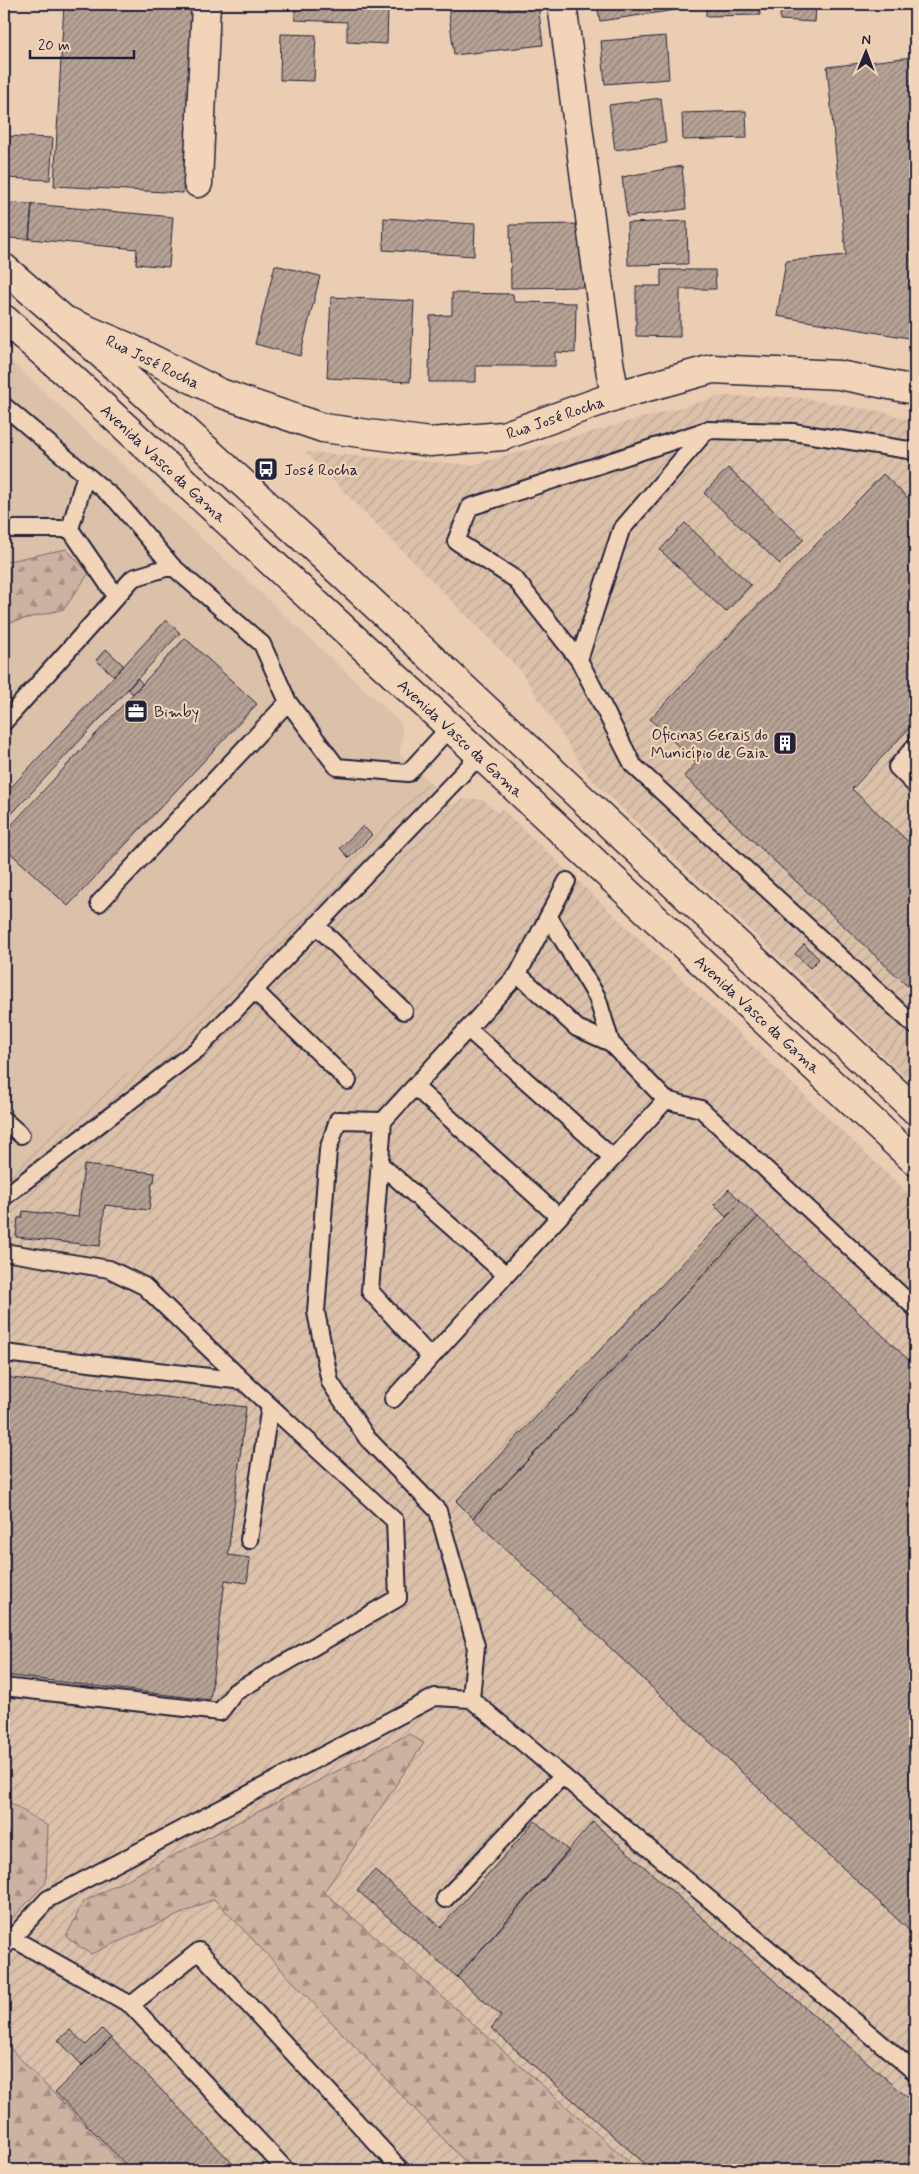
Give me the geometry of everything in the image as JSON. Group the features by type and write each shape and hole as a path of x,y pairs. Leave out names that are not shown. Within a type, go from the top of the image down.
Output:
{"main road":[{"path":"198,183 206,4"},
{"name":"Rua José Rocha","path":"63,319 130,348 220,393 333,430 430,442 503,436 615,396 562,4"},
{"path":"4,268 63,319 313,547 915,1110"},
{"name":"Avenida Vasco da Gama","path":"4,319 71,377 450,727 915,1161"},
{"path":"615,396 712,369 839,374 915,390"}],"lane":[{"path":"4,406 116,500 172,566 262,644 288,702 337,767 408,773 450,727"},
{"path":"915,451 793,432 707,430 470,508 456,541 514,578 579,660 633,766 915,1026"},
{"path":"579,660 621,530 707,430"},
{"path":"70,529 86,474"},
{"path":"4,529 70,529"},
{"path":"70,529 116,596"},
{"path":"4,722 132,578 172,566"},
{"path":"98,903 288,702"},
{"path":"915,746 897,767 915,785"},
{"path":"4,1197 198,1049 480,755"},
{"path":"430,1358 370,1291 383,1121 518,974 567,881"},
{"path":"549,917 597,997 611,1043"},
{"path":"316,925 404,1011"},
{"path":"518,974 577,1028 611,1043 666,1100 701,1109 915,1308"},
{"path":"254,990 348,1081"},
{"path":"468,1029 613,1158"},
{"path":"415,1087 559,1217"},
{"path":"393,1399 666,1100"},
{"path":"4,1120 21,1136"},
{"path":"383,1121 338,1120 328,1150 316,1312 330,1382 367,1438 438,1511 476,1646 471,1698"},
{"path":"380,1164 506,1275"},
{"path":"4,1252 109,1269 144,1286 243,1381 395,1521 398,1598 235,1692 220,1712 4,1687"},
{"path":"4,1353 243,1381"},
{"path":"250,1540 270,1406"},
{"path":"286,2170 131,2005 8,1942 48,1899 435,1697 471,1698 915,2072"},
{"path":"445,1899 562,1776"},
{"path":"131,2005 199,1951 401,2170"}],"shaded area":[{"path":"4,355 401,723 403,738 399,753 427,780 186,1026 4,1170"},
{"path":"722,396 796,397 884,412 915,422 915,1086 589,777 521,671 305,452 472,465"},
{"path":"427,780 454,806 463,799 475,799 484,800 498,813 502,809 915,1200 915,2170 4,2170 4,1927 46,1883 48,1826 4,1799 4,1170 186,1026"}],"green space":[{"path":"66,549 89,573 64,609 4,624 4,562"},
{"path":"409,1734 424,1743 324,1892 638,2170 473,2170 214,1899 91,1954 66,1937 83,1902"},
{"path":"4,1799 48,1826 46,1883 4,1927"},
{"path":"4,2042 128,2170 4,2170"}],"building":[{"path":"64,4 193,4 183,193 54,186"},
{"path":"295,4 388,4 387,44 347,42 347,22 295,20"},
{"path":"448,4 538,4 543,45 454,55"},
{"path":"597,4 675,4 676,10 600,21"},
{"path":"706,4 759,4 760,15 706,16"},
{"path":"781,4 816,4 815,22 780,20"},
{"path":"281,34 316,35 314,81 280,80"},
{"path":"666,36 669,79 605,84 601,41"},
{"path":"912,57 915,88 915,339 777,316 786,261 846,255 827,67"},
{"path":"4,68 9,69 6,136 53,138 50,180 4,178"},
{"path":"661,98 666,143 615,150 609,105"},
{"path":"746,111 747,138 683,140 682,113"},
{"path":"682,166 686,209 627,217 622,177"},
{"path":"10,203 32,204 29,239 7,238"},
{"path":"32,204 173,217 169,267 136,264 137,249 29,239"},
{"path":"384,218 475,224 474,256 383,250"},
{"path":"687,221 688,264 628,265 627,223"},
{"path":"584,224 585,287 511,288 510,225"},
{"path":"275,265 320,276 300,356 255,344"},
{"path":"661,270 715,270 716,289 680,289 680,337 636,336 636,286 661,286"},
{"path":"452,293 513,294 514,302 576,303 575,353 555,352 555,366 476,366 476,382 429,382 430,316 452,315"},
{"path":"331,297 414,301 410,382 327,378"},
{"path":"728,468 804,539 780,564 704,493"},
{"name":"Oficinas Gerais do Município de Gaia","path":"883,474 915,505 915,722 852,789 915,848 915,993 684,776 696,763 650,719"},
{"path":"685,523 751,585 726,612 660,550"},
{"path":"166,620 180,633 4,822 4,795"},
{"path":"185,638 257,704 68,906 4,847 4,833"},
{"path":"106,649 124,666 114,676 96,660"},
{"path":"137,678 143,684 133,694 128,689"},
{"path":"363,826 372,835 349,858 340,848"},
{"path":"804,944 819,959 810,968 795,954"},
{"path":"84,1165 155,1173 154,1182 152,1182 149,1210 105,1205 100,1246 16,1237 18,1218 22,1218 23,1211 78,1217"},
{"path":"729,1189 741,1202 726,1217 714,1205"},
{"path":"741,1202 758,1217 473,1518 456,1501"},
{"path":"758,1217 915,1366 915,1936 473,1518"},
{"path":"4,1377 246,1407 228,1555 250,1558 247,1583 225,1580 210,1700 4,1675"},
{"path":"535,1821 569,1851 457,1977 357,1890 375,1870 441,1927"},
{"path":"593,1822 915,2104 915,2170 652,2170 491,2028 501,2016 457,1977"},
{"path":"102,2029 111,2038 82,2065 58,2040 70,2030 86,2045"},
{"path":"111,2038 239,2170 131,2170 55,2092"}],"place":[{"name":"José Rocha","path":"266,469"},
{"name":"Bimby","path":"136,711"},
{"name":"Oficinas Gerais do Município de Gaia","path":"785,743"}]}
